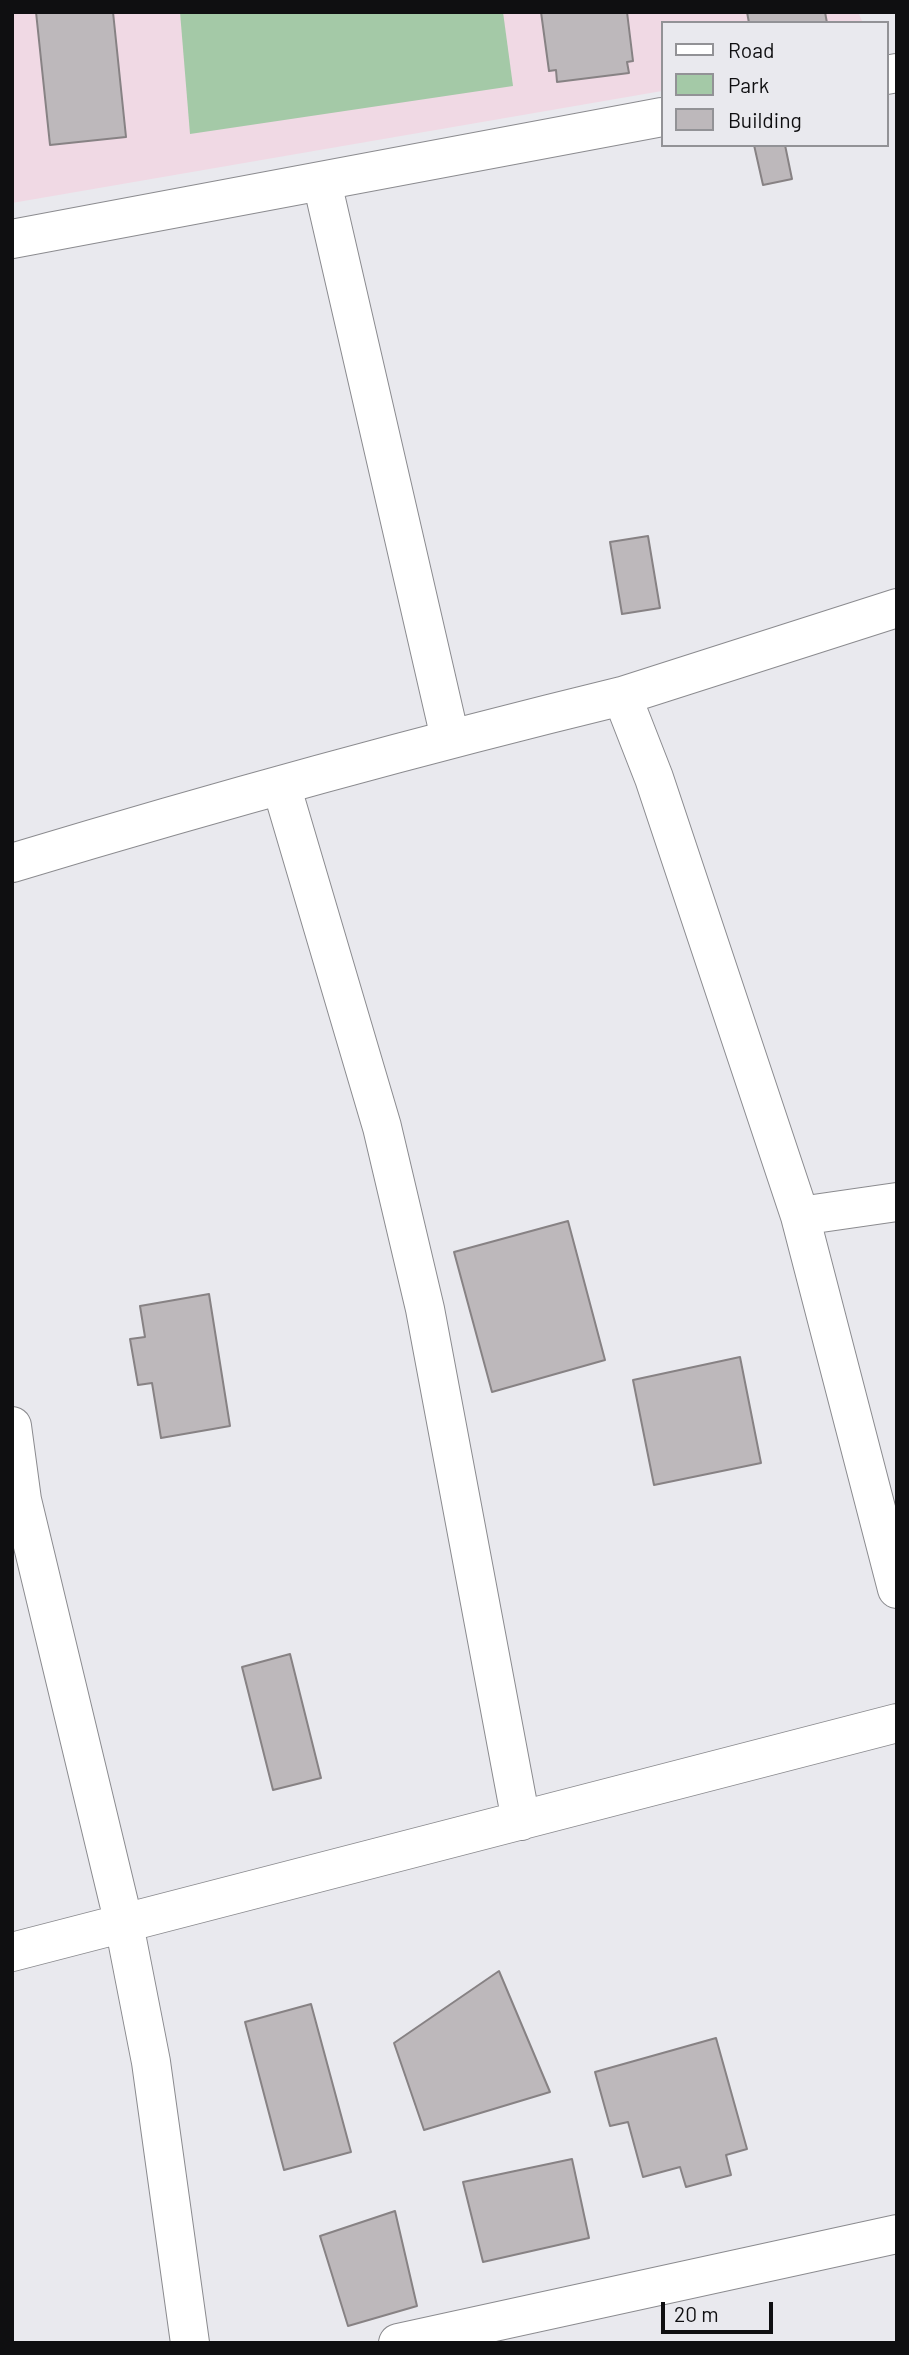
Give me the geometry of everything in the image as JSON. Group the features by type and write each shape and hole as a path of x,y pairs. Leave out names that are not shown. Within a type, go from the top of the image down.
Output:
{"street":[{"path":"12,239 660,117"},
{"path":"322,182 450,738"},
{"path":"12,863 450,738 622,695 897,608"},
{"path":"622,695 654,778 800,1216 897,1589"},
{"path":"281,785 382,1127 425,1309 521,1821"},
{"path":"800,1216 897,1202"},
{"path":"12,1426 17,1504 124,1924 152,2063 190,2343"},
{"path":"12,1952 897,1723"},
{"path":"398,2343 897,2234"}],"shaded area":[{"path":"12,12 858,12 862,21 660,21 660,91 12,203"}],"green space":[{"path":"180,12 503,12 513,86 190,134"}],"building":[{"path":"36,12 113,12 126,137 50,145"},
{"path":"541,12 627,12 633,61 627,62 629,73 557,82 556,70 549,71"},
{"path":"747,12 825,12 827,21 749,21"},
{"path":"754,147 785,147 792,179 763,185"},
{"path":"648,536 660,608 622,614 610,542"},
{"path":"568,1221 605,1360 492,1392 454,1252"},
{"path":"209,1294 230,1426 161,1438 152,1383 138,1385 130,1339 145,1337 140,1306"},
{"path":"740,1357 761,1463 654,1485 633,1380"},
{"path":"290,1654 321,1778 273,1790 242,1667"},
{"path":"499,1971 550,2092 424,2130 394,2043"},
{"path":"311,2004 351,2152 284,2170 245,2022"},
{"path":"716,2038 747,2149 726,2155 731,2175 686,2187 680,2167 643,2177 628,2122 610,2126 595,2072"},
{"path":"572,2159 589,2238 483,2262 463,2182"},
{"path":"395,2211 417,2306 348,2326 320,2236"}]}
